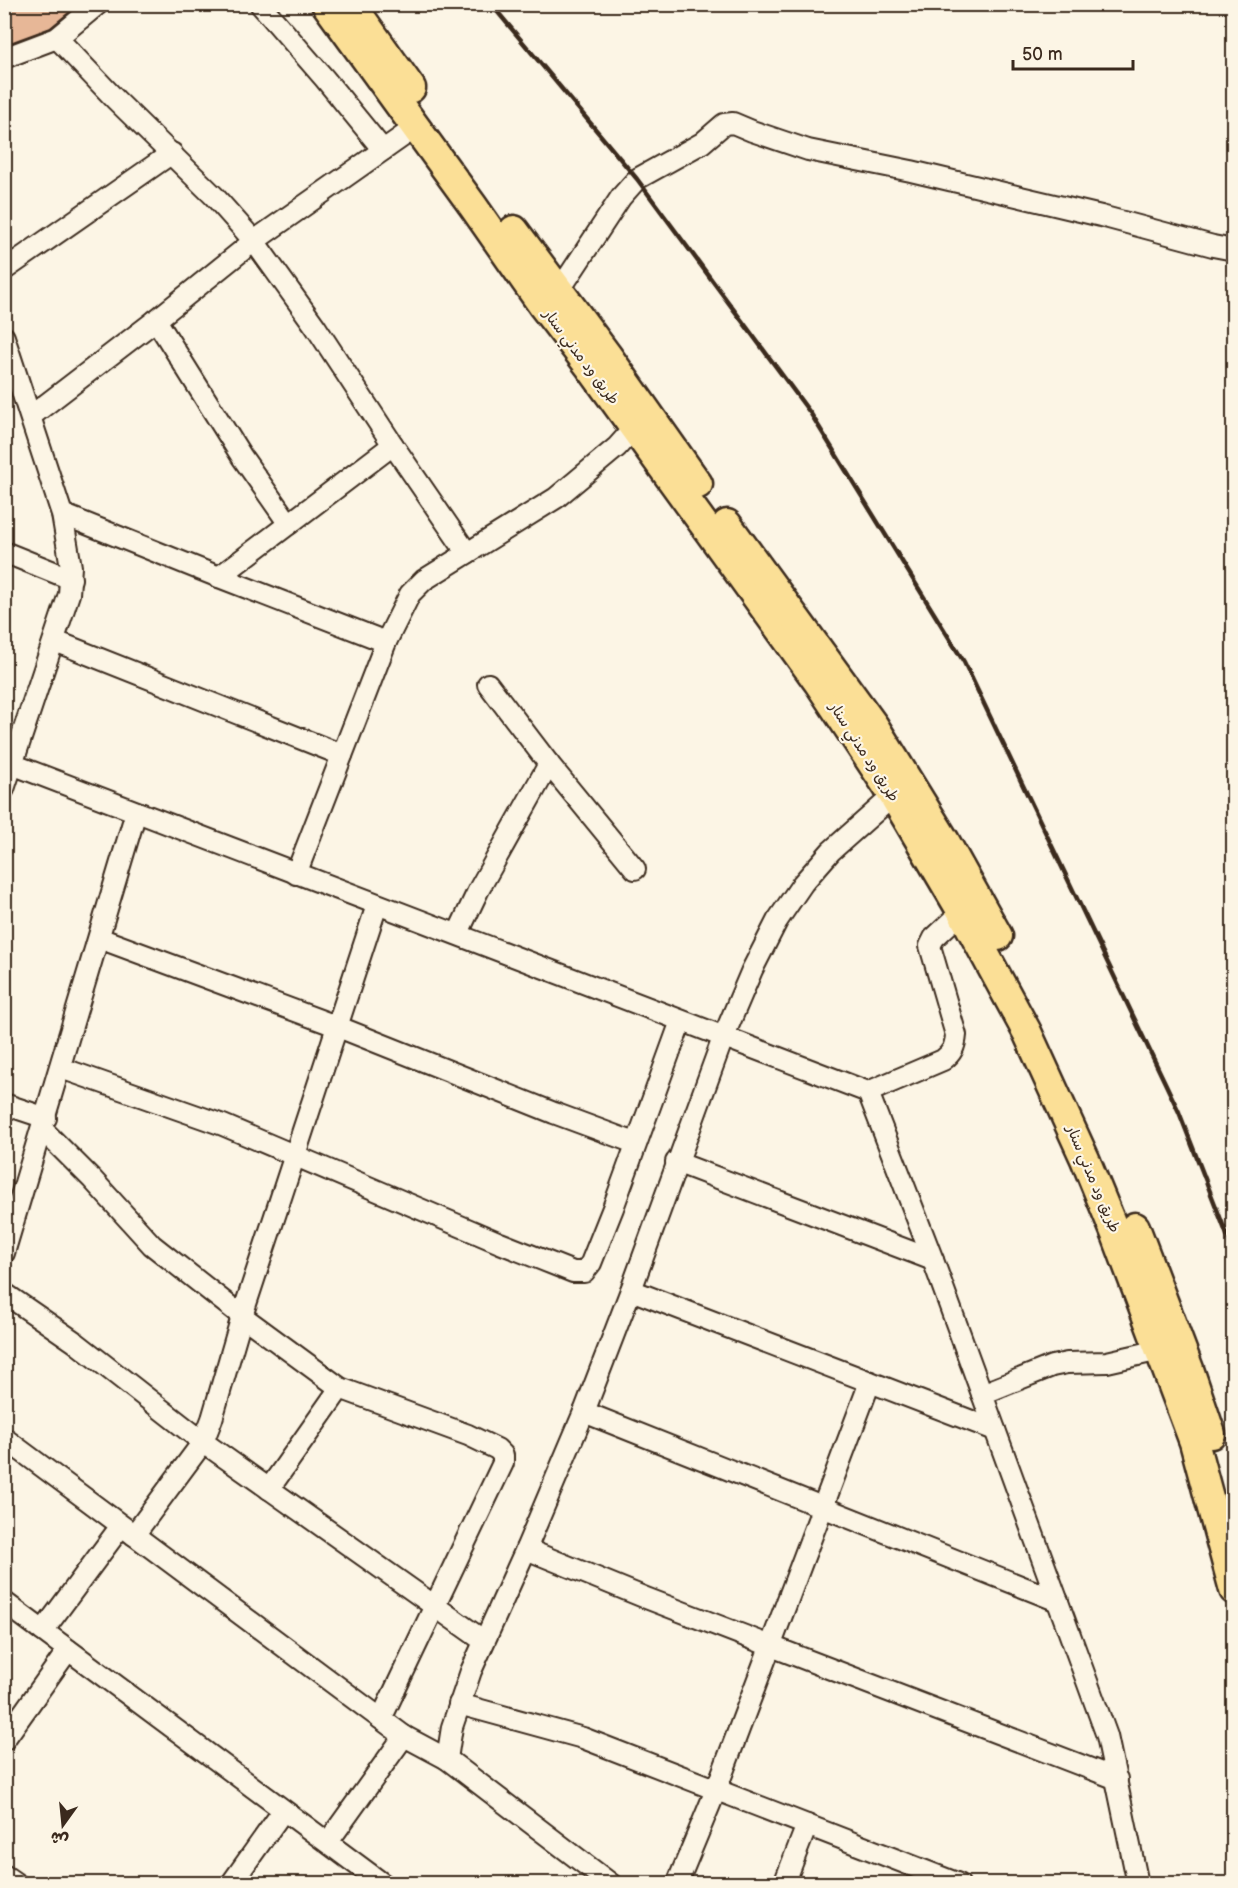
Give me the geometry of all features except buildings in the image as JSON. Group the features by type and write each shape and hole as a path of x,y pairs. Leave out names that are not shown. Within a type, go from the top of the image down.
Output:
{"highway":[{"name":"طريق ود مدني سنار","path":"326,4 417,127 551,298"},
{"name":"طريق ود مدني سنار","path":"351,4 551,298 590,367 640,420 818,682 945,841 1045,1025 1102,1150 1147,1258 1189,1369 1212,1437 1233,1514"},
{"name":"طريق ود مدني سنار","path":"902,788 962,912 1027,1032 1058,1097 1118,1238 1194,1442 1233,1590"}],"street":[{"path":"4,58 57,38 98,4"},
{"path":"260,4 383,150"},
{"path":"57,38 116,100 214,196 255,241 315,326 467,553"},
{"path":"551,298 614,207 637,179 702,143 724,124 733,123 808,150 911,171 1233,250"},
{"path":"32,416 255,241 417,127"},
{"path":"4,270 172,153"},
{"path":"156,320 242,457 289,524"},
{"path":"4,337 32,416 62,514 71,567 69,594 55,640 8,762 4,789"},
{"path":"296,874 386,642 410,594 424,580 556,498 617,447 640,420"},
{"path":"219,577 393,445"},
{"path":"62,514 386,642"},
{"path":"4,552 71,579"},
{"path":"55,640 342,755"},
{"path":"488,684 549,764 635,869"},
{"path":"8,762 868,1092 943,1060 951,1054 956,1035 930,946 934,938 962,912"},
{"path":"458,933 549,764"},
{"path":"447,1759 452,1727 459,1704 484,1641 584,1412 723,1038 752,970 783,912 804,883 831,851 902,788"},
{"path":"4,1253 136,812"},
{"path":"44,1631 202,1442 377,904"},
{"path":"99,938 336,1026 635,1143"},
{"path":"61,1068 223,1125 500,1244 573,1272 584,1272 591,1263 681,1021"},
{"path":"868,1092 933,1260 1107,1736 1138,1884"},
{"path":"4,1104 44,1123 152,1245 242,1316 340,1388 468,1435 503,1455 503,1463 381,1719"},
{"path":"676,1162 933,1260"},
{"path":"631,1290 995,1430"},
{"path":"4,1293 84,1349 202,1442 484,1641"},
{"path":"982,1394 1052,1366 1067,1363 1107,1362 1160,1350"},
{"path":"677,1884 716,1790 870,1382"},
{"path":"269,1489 340,1388"},
{"path":"584,1412 1058,1601"},
{"path":"4,1438 404,1736 447,1759 611,1884"},
{"path":"526,1549 1117,1779"},
{"path":"4,1602 380,1883"},
{"path":"4,1740 68,1650"},
{"path":"459,1704 583,1738 959,1884"},
{"path":"328,1842 404,1736"},
{"path":"231,1884 283,1811"},
{"path":"784,1884 807,1825"},
{"path":"4,1875 17,1884"}],"railway":[{"path":"491,4 637,179 811,414 964,662 1179,1112 1234,1253"}]}
